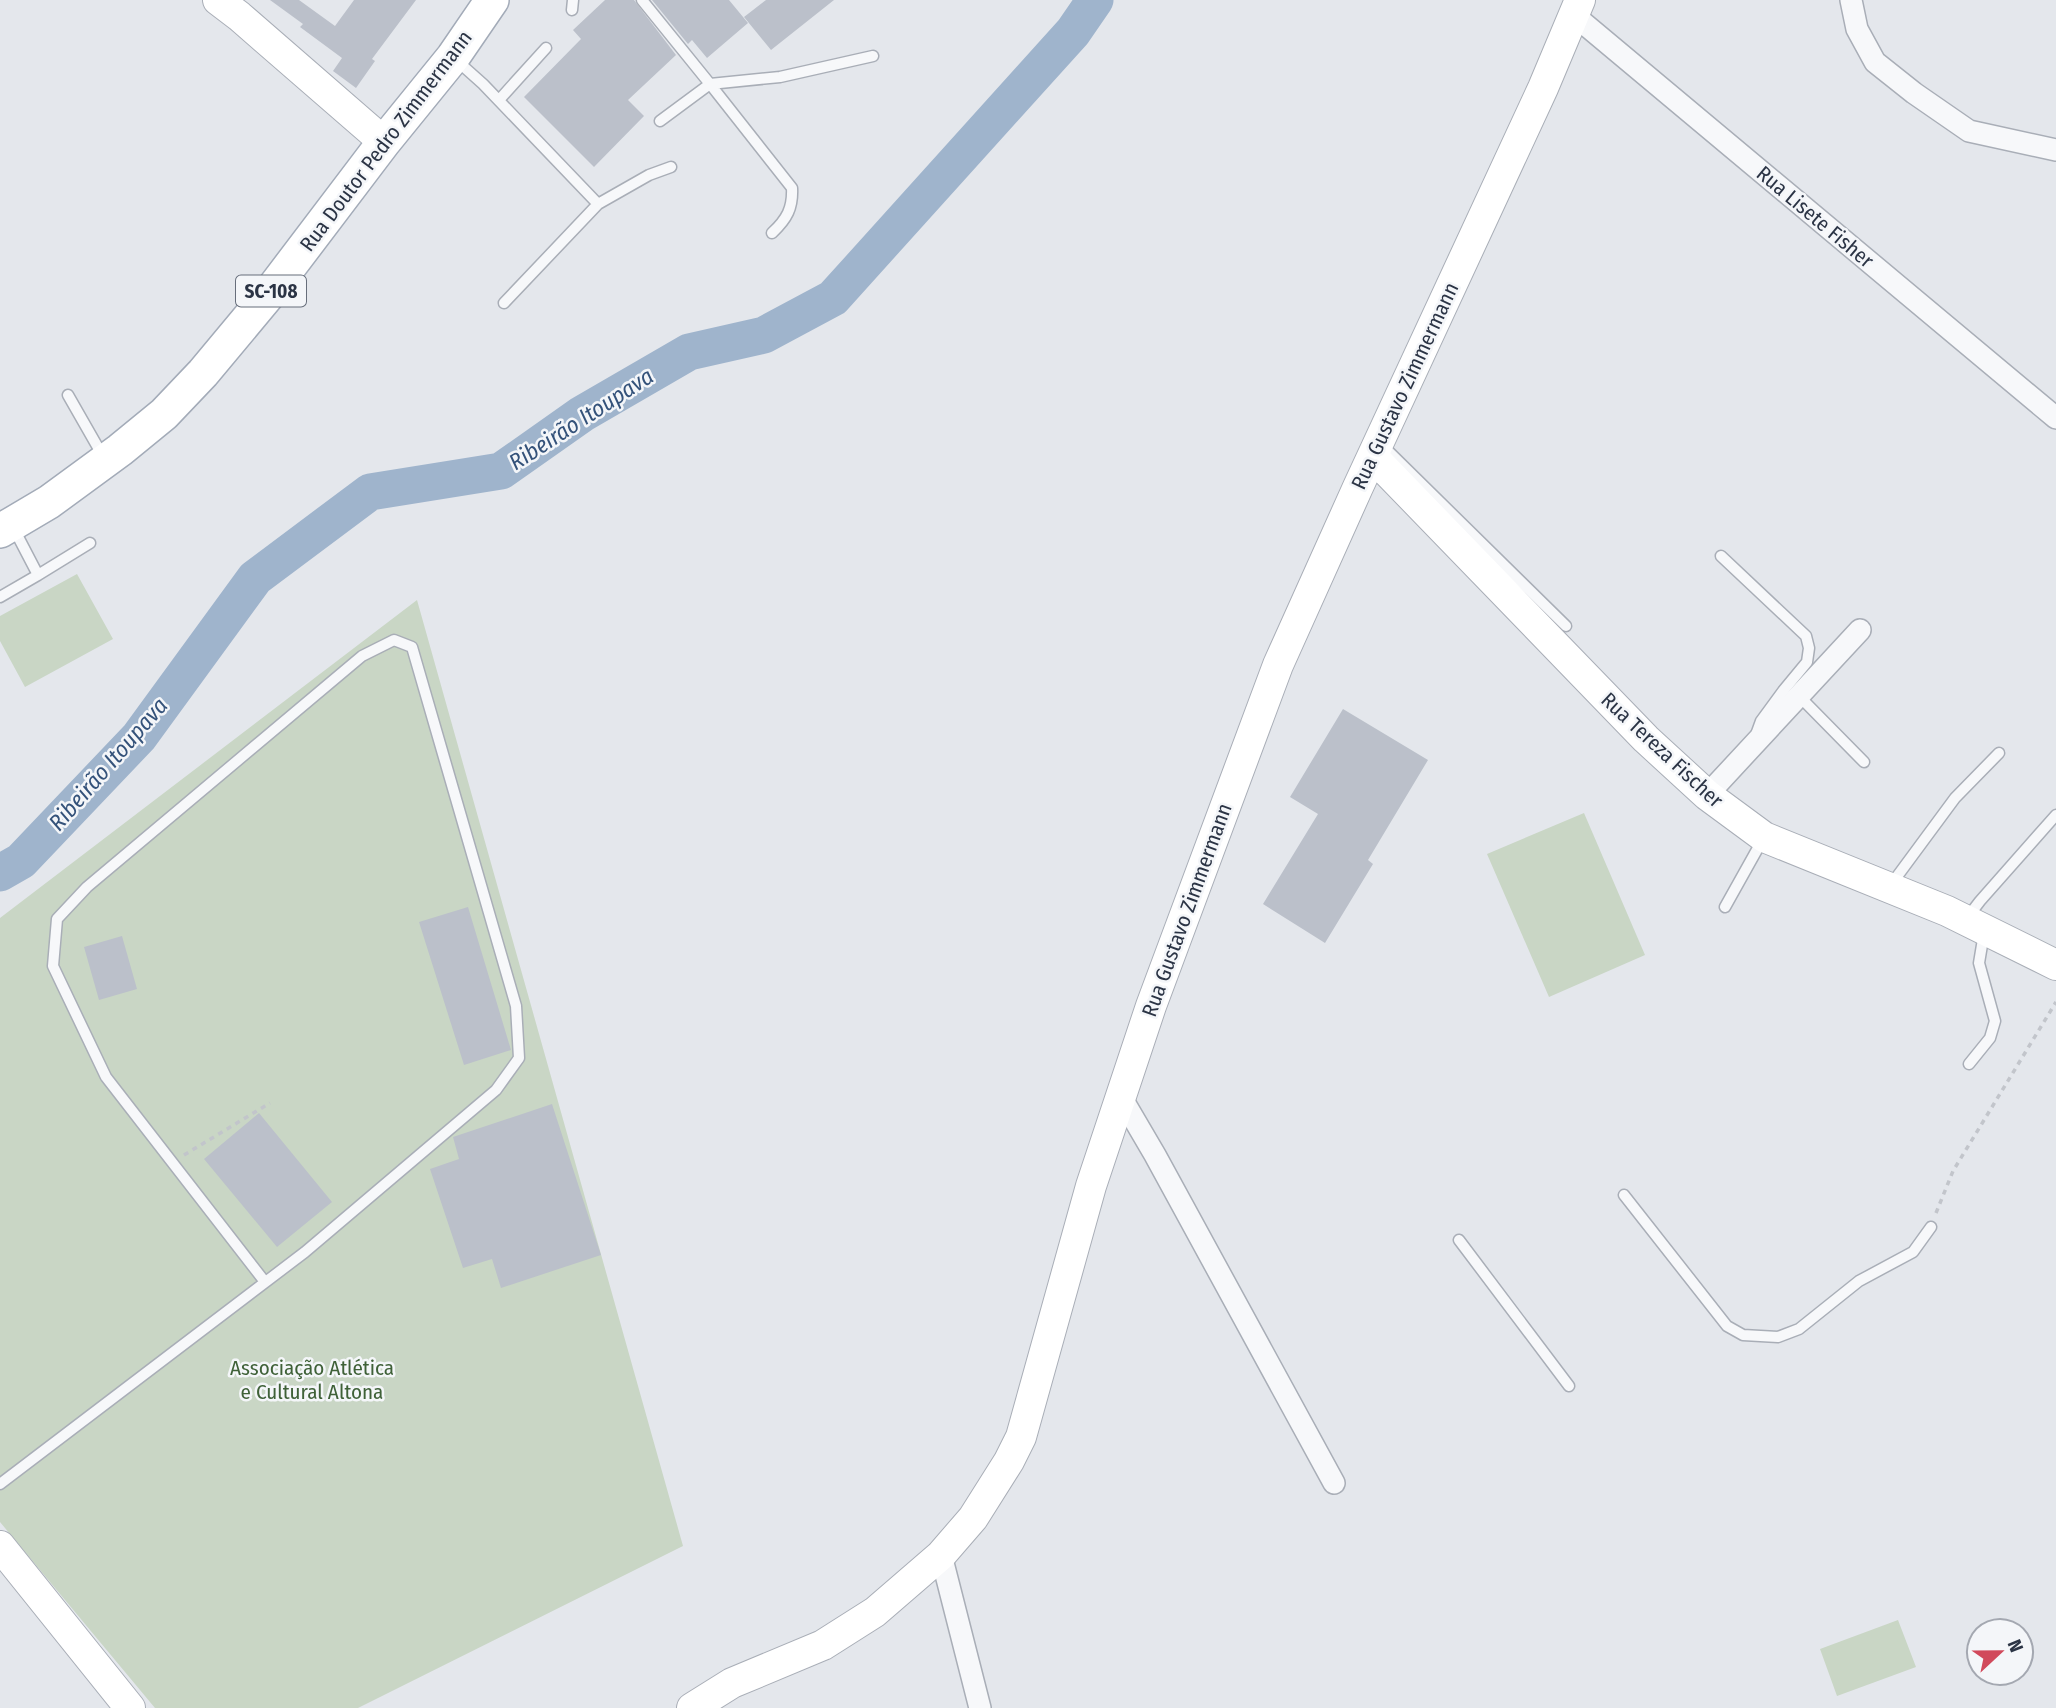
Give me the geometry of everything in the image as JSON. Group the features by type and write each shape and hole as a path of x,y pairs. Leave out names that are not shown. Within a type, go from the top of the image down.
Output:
{"main road":[{"name":"Rua Doutor Pedro Zimmermann","path":"6,527 49,502 106,461 164,414 203,373 268,295 384,142 453,57 492,0"}],"street":[{"path":"218,0 384,142"},
{"path":"1851,0 1857,29 1875,62 1914,93 1969,131 2056,150"},
{"name":"Rua Lisete Fisher","path":"1578,8 2056,418"},
{"name":"Rua Gustavo Zimmermann","path":"691,1708 732,1683 823,1645 875,1612 941,1555 973,1518 1021,1437 1091,1186 1168,957 1279,665 1578,8"},
{"name":"Rua Tereza Fischer","path":"1376,450 1646,739 1707,796 1764,837 1975,925 2056,965"},
{"path":"1707,796 1860,630"},
{"path":"1121,1097 1155,1154 1334,1483"},
{"path":"0,1546 130,1708"},
{"path":"941,1555 981,1708"}],"lane":[{"path":"642,0 792,188 793,205 785,221 772,233"},
{"path":"499,100 546,47"},
{"path":"660,121 710,84 780,77 873,56"},
{"path":"453,57 499,100 598,204"},
{"path":"504,303 598,204 671,167"},
{"path":"68,395 106,461"},
{"path":"1376,450 1566,626"},
{"path":"6,527 38,575"},
{"path":"0,597 90,543"},
{"path":"1721,556 1806,636 1810,648 1807,662 1761,721 1757,742"},
{"path":"0,1484 265,1282 397,1176 496,1090 519,1058 516,1006 412,647 394,640 362,656 87,887 57,919 53,966 106,1077 265,1282"},
{"path":"1800,696 1864,762"},
{"path":"1889,888 1955,798 1999,753"},
{"path":"1969,1064 1990,1038 1996,1021 1979,963 1975,925 1980,901 2056,815"},
{"path":"1725,907 1764,837"},
{"path":"1624,1195 1727,1326 1743,1335 1778,1337 1799,1329 1859,1281 1913,1252 1931,1227"},
{"path":"1459,1241 1569,1386"}],"path":[{"path":"1931,1227 1953,1171 2056,1002"},
{"path":"173,1161 270,1103"}],"green space":[{"path":"77,574 113,639 25,687 0,641 0,616"},
{"name":"Associação Atlética e Cultural Altona","path":"417,600 683,1546 358,1708 155,1708 0,1522 0,918"},
{"path":"1584,813 1645,955 1549,997 1487,854"},
{"path":"1898,1620 1916,1667 1837,1696 1820,1649"}],"building":[{"path":"270,0 299,0 335,26 354,0 416,0 372,59 375,61 356,88 333,71 342,58 300,27 303,24"},
{"path":"605,0 634,0 676,55 628,100 644,116 594,167 524,97 581,39 573,30"},
{"path":"652,0 729,0 748,23 707,58 692,40 688,44"},
{"path":"766,0 834,0 771,50 744,17"},
{"path":"1343,709 1428,760 1368,860 1373,864 1325,943 1263,904 1318,814 1290,797"},
{"path":"468,907 511,1050 464,1065 419,922"},
{"path":"122,936 137,989 99,1000 84,947"},
{"path":"552,1104 601,1255 501,1288 492,1259 463,1268 430,1169 459,1159 453,1137"},
{"path":"259,1113 332,1202 277,1247 204,1159"}],"waterway":[{"name":"Ribeirão Itoupava","path":"0,873 21,861 139,737 255,578 370,492 501,471 582,414 689,352 764,335 833,298 1073,32 1095,0"}]}
